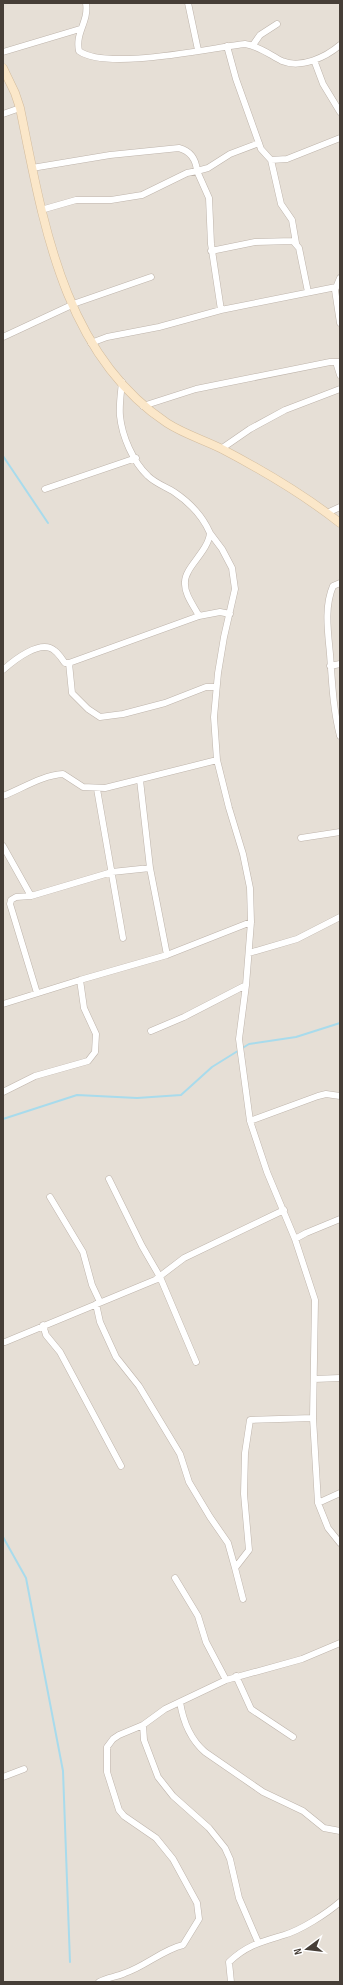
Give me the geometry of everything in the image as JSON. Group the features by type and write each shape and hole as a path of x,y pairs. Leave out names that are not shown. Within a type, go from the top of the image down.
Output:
{"street":[{"path":"86,3 87,15 80,29 78,46 79,51 85,55 111,58 145,58 245,44 253,45 289,63 314,60 340,45"},
{"path":"188,3 198,50"},
{"path":"253,45 260,35 277,24"},
{"path":"3,52 80,29"},
{"path":"227,46 236,79 261,149 271,160 280,198 284,208 292,220 308,292"},
{"path":"314,60 323,84 340,112"},
{"path":"3,68 20,108 32,168 56,260 72,305 91,343 104,362 143,406 169,424 276,478 340,523"},
{"path":"3,114 20,108"},
{"path":"271,160 287,159 340,138"},
{"path":"42,210 76,200 111,200 142,194 187,173 208,168 230,154 259,143"},
{"path":"32,168 110,155 179,148 189,152 196,165 197,171 209,198 211,251 221,310"},
{"path":"211,251 255,242 293,241 296,243"},
{"path":"3,337 72,305 151,278"},
{"path":"340,278 336,287 336,304 340,323"},
{"path":"91,343 106,337 160,327 221,310 336,287"},
{"path":"143,406 196,389 338,362 340,375"},
{"path":"122,382 120,415 125,437 136,458 148,476 184,499 205,524 222,549 232,568 236,589 224,637 216,687 214,717 217,760 248,875 250,888 251,922 249,953 239,1039 250,1121 267,1172 295,1239 315,1300 314,1418 318,1503 328,1528 340,1543"},
{"path":"221,449 250,429 285,410 340,389"},
{"path":"46,489 136,458"},
{"path":"327,513 340,507"},
{"path":"199,616 189,598 184,583 186,575 206,547 210,533"},
{"path":"340,583 333,586 328,605 330,666 335,715 340,736"},
{"path":"3,670 25,654 41,648 48,647 54,650 65,663 69,663 199,616 220,612 230,614"},
{"path":"69,663 72,693 88,709 100,717 123,714 165,703 206,687 216,687"},
{"path":"330,666 340,664"},
{"path":"3,796 60,774 63,774 82,787 97,789 140,780 217,760"},
{"path":"140,780 150,868 167,955"},
{"path":"97,789 123,938"},
{"path":"301,838 340,832"},
{"path":"3,846 31,896"},
{"path":"37,993 10,904 11,900 16,897 31,896 112,872 150,868"},
{"path":"249,953 297,939 340,917"},
{"path":"3,1004 167,955 251,922"},
{"path":"3,1092 35,1076 88,1061 94,1052 96,1034 84,1008 80,980"},
{"path":"151,1031 184,1017 246,985"},
{"path":"250,1121 318,1096 326,1094 340,1096"},
{"path":"109,1179 144,1251 160,1277 196,1362"},
{"path":"50,1197 78,1241 83,1252 98,1303 100,1322 116,1357 146,1395 180,1454 189,1482 228,1543 243,1599"},
{"path":"5,1342 160,1277 184,1258 284,1210"},
{"path":"295,1239 340,1219"},
{"path":"43,1325 46,1335 60,1352 121,1466"},
{"path":"314,1379 340,1378"},
{"path":"235,1568 250,1550 244,1494 244,1453 250,1420 314,1418"},
{"path":"318,1503 340,1493"},
{"path":"175,1578 198,1616 206,1642 226,1680"},
{"path":"99,1982 112,1976 124,1974 148,1963 171,1948 183,1945 199,1919 197,1903 173,1859 152,1834 122,1814 107,1772 107,1747 110,1742 119,1735 142,1725 165,1709 226,1680 302,1659 340,1643"},
{"path":"236,1676 251,1709 293,1737"},
{"path":"180,1702 186,1727 196,1743 205,1752 263,1792 304,1811 324,1828 340,1831"},
{"path":"142,1725 144,1740 158,1777 172,1796 209,1828 225,1848 230,1859 239,1898 258,1942"},
{"path":"3,1777 24,1769"},
{"path":"231,1982 229,1962 246,1948 258,1942 284,1935 318,1918 340,1902"}],"shaded area":[{"path":"3,3 340,3 340,1982 3,1982"}],"waterway":[{"path":"3,456 48,523"},
{"path":"3,1119 77,1095 137,1098 181,1095 212,1067 249,1044 296,1037 340,1023"},
{"path":"3,1537 26,1578 63,1771 70,1962"}]}
